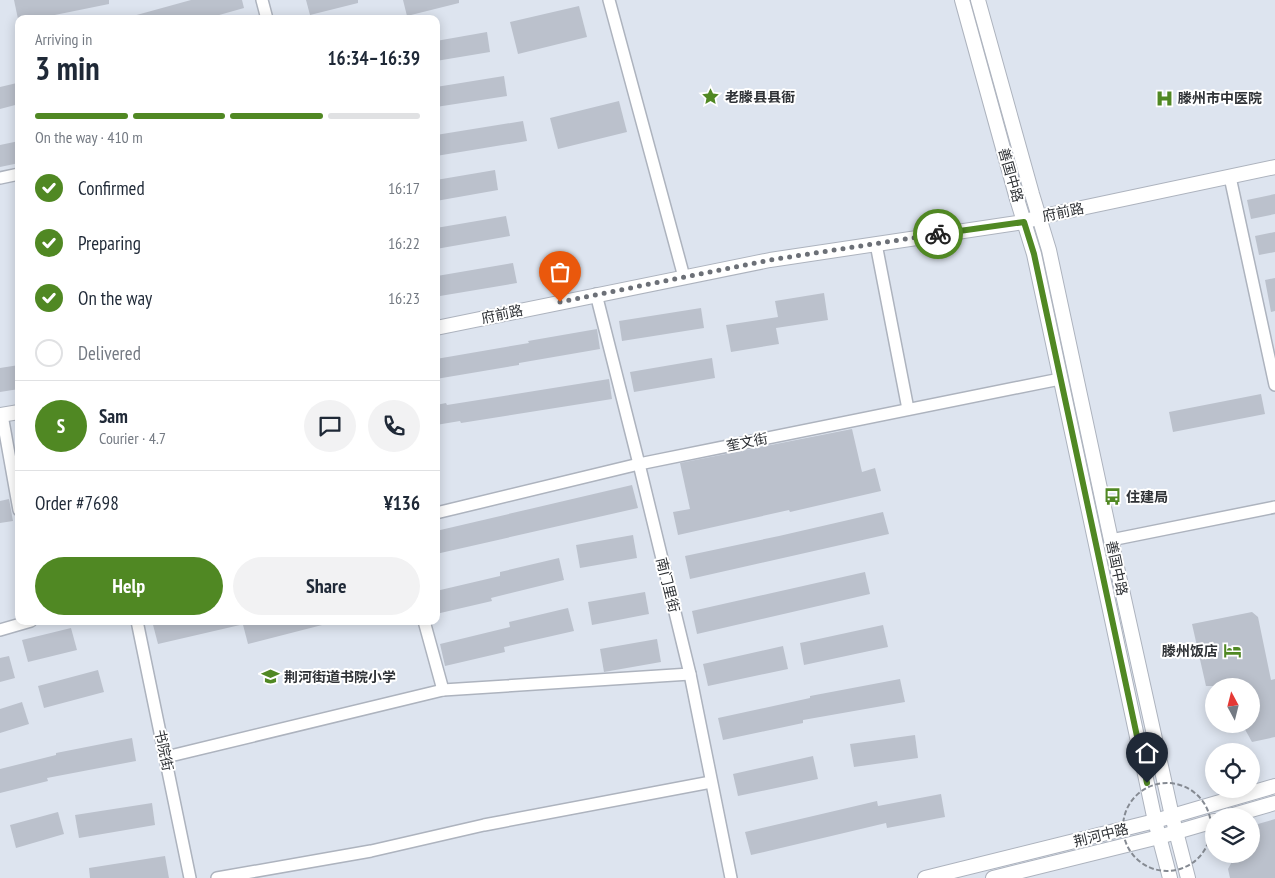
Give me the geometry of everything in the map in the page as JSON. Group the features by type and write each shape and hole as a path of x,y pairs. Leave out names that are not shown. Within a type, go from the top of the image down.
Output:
{"main road":[{"name":"善国中路","path":"962,0 1034,254 1155,821 1170,878"},
{"name":"善国中路","path":"978,0 1049,250 1172,816 1188,878"},
{"name":"府前路","path":"440,327 770,260 1024,222 1039,217 1275,167"},
{"path":"1,415 15,413"},
{"name":"荆河中路","path":"925,878 1155,821 1275,786"},
{"path":"1258,808 1275,803"},
{"name":"荆河中路","path":"993,878 1159,837 1205,824"}],"street":[{"path":"262,0 266,15"},
{"path":"609,0 684,277"},
{"path":"0,178 15,175"},
{"path":"1230,177 1272,357 1275,385"},
{"path":"876,244 908,409"},
{"name":"南门里街","path":"596,294 690,674 730,878"},
{"name":"奎文街","path":"440,512 639,464 1060,378"},
{"path":"1,415 15,489"},
{"path":"1111,540 1275,507"},
{"path":"0,630 17,625"},
{"name":"书院街","path":"138,625 190,878"},
{"path":"425,625 443,690"},
{"path":"166,756 443,690 690,674"},
{"path":"217,878 371,851 484,825 711,782"}],"path":[{"path":"1159,783 1173,783 1187,787 1199,795 1208,807 1212,821 1211,836 1206,850 1196,861 1183,868 1169,871 1154,869 1141,863 1131,852 1124,839 1123,825 1126,810 1134,798 1145,788 1159,783"}],"building":[{"path":"14,0 109,0 109,4 55,15 17,15"},
{"path":"191,0 242,0 244,8 219,15 137,15"},
{"path":"306,0 358,0 358,3 310,15"},
{"path":"403,0 459,0 459,3 407,15"},
{"path":"579,6 587,37 518,54 510,22"},
{"path":"487,32 490,52 440,60 440,40"},
{"path":"504,76 507,96 440,106 440,86"},
{"path":"15,83 15,105 0,109 0,87"},
{"path":"619,101 627,132 558,149 550,118"},
{"path":"523,121 527,141 440,155 440,134"},
{"path":"15,142 15,164 0,167 0,145"},
{"path":"495,170 498,190 440,200 440,179"},
{"path":"1275,194 1275,214 1251,219 1247,200"},
{"path":"506,216 510,236 440,248 440,227"},
{"path":"1275,232 1275,252 1259,255 1255,236"},
{"path":"513,263 517,283 440,296 440,275"},
{"path":"1275,278 1275,311 1271,312 1265,280"},
{"path":"824,293 828,320 776,328 779,344 731,352 726,325 778,317 775,301"},
{"path":"701,308 704,328 622,341 619,321"},
{"path":"597,329 600,349 440,378 440,358 529,343 528,341"},
{"path":"712,358 715,378 634,392 630,372"},
{"path":"15,366 15,390 0,392 0,368"},
{"path":"609,379 612,399 461,423 460,421 440,424 440,404 446,403 447,405"},
{"path":"1261,394 1265,414 1173,432 1169,412"},
{"path":"852,429 862,472 875,468 881,491 678,535 673,512 690,509 680,463"},
{"path":"632,485 638,508 440,553 440,530"},
{"path":"9,499 13,521 0,523 0,501"},
{"path":"883,512 889,534 690,579 685,556"},
{"path":"633,535 637,558 580,568 576,545"},
{"path":"559,558 564,580 491,598 492,601 440,613 440,590 500,576 500,572"},
{"path":"865,572 870,594 697,634 692,611"},
{"path":"645,592 649,614 592,625 588,602"},
{"path":"568,608 574,631 504,647 505,652 445,666 440,644 510,627 509,622"},
{"name":"滕州饭店","path":"1252,612 1258,617 1271,680 1275,679 1275,737 1252,742 1247,733 1260,733 1260,678 1205,678 1205,682 1192,624"},
{"path":"153,625 240,625 158,644"},
{"path":"243,625 322,625 248,644"},
{"path":"883,625 888,647 804,665 800,643"},
{"path":"71,628 77,650 28,662 22,640"},
{"path":"657,639 661,662 604,672 600,649"},
{"path":"783,646 788,669 708,686 703,664"},
{"path":"9,656 15,678 0,682 0,658"},
{"path":"98,670 104,692 44,708 38,686"},
{"path":"900,679 905,702 803,720 803,723 723,740 718,718 810,698 810,696"},
{"path":"22,702 29,724 0,733 0,709"},
{"path":"915,735 918,758 854,767 850,744"},
{"path":"132,738 136,761 47,778 48,781 0,793 0,769 56,755 56,753"},
{"path":"813,756 818,779 738,796 733,774"},
{"path":"941,794 945,817 887,828 886,823 751,855 745,832 877,801 878,806"},
{"path":"152,803 155,825 79,838 75,815"},
{"path":"58,812 64,834 16,848 10,825"},
{"path":"1275,819 1275,878 1230,878 1228,869 1231,863 1260,863 1260,823"},
{"path":"165,856 169,878 90,878 89,868"}],"way so far":[{"path":"560,302 770,260 938,234"}],"place":[{"name":"老滕县县衙","path":"711,97"},
{"name":"滕州市中医院","path":"1164,98"},
{"name":"住建局","path":"1112,497"},
{"name":"滕州饭店","path":"1232,651"},
{"name":"荆河街道书院小学","path":"270,677"}],"route":[{"path":"938,234 1024,222 1034,254 1147,783"}]}
